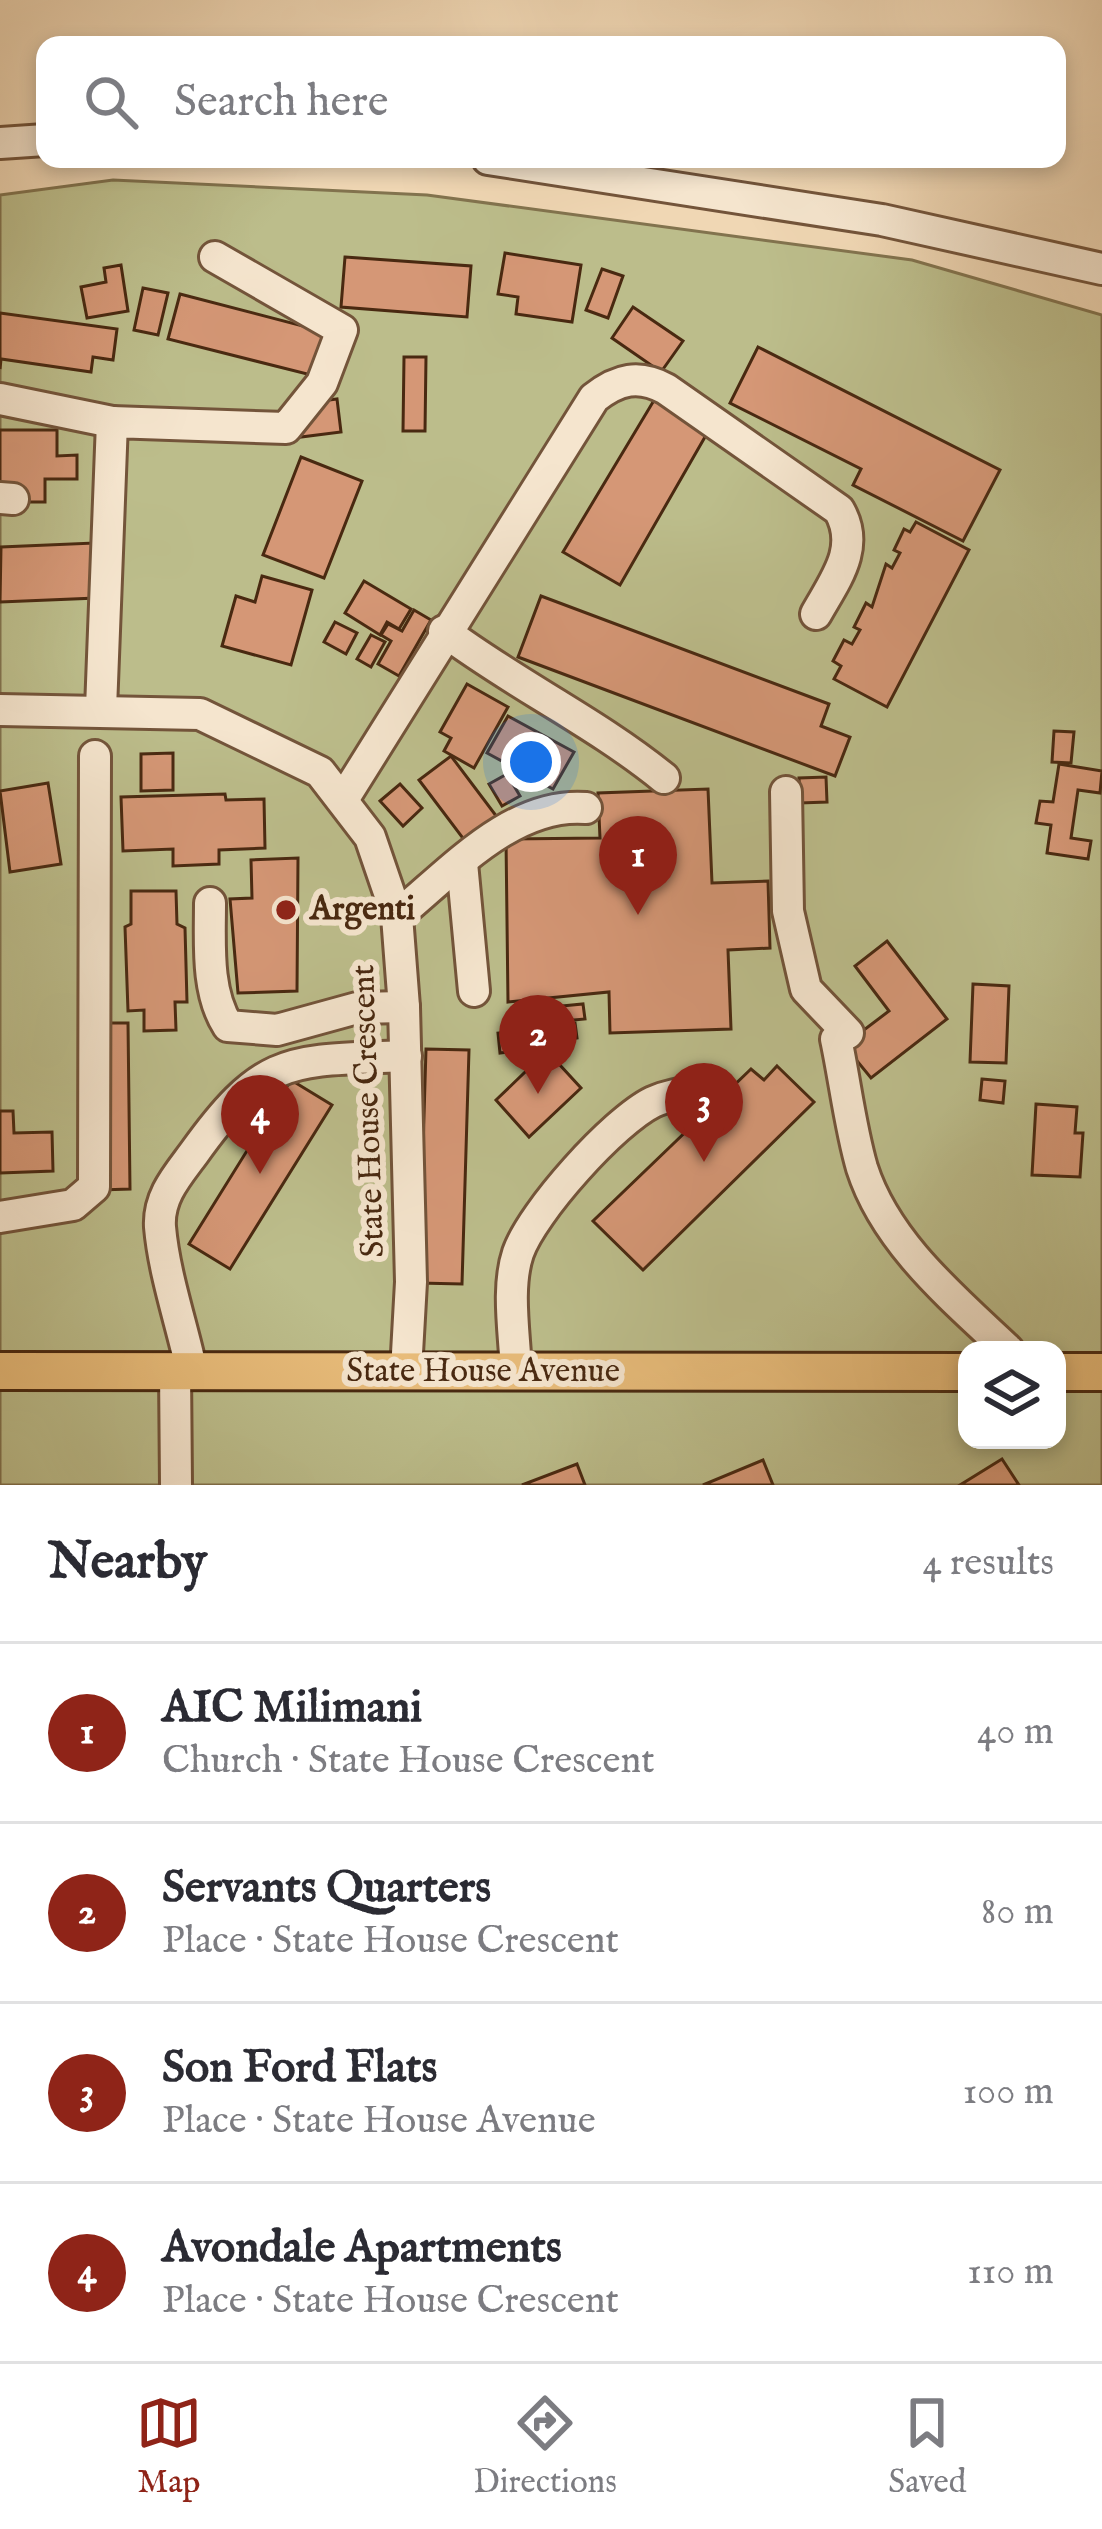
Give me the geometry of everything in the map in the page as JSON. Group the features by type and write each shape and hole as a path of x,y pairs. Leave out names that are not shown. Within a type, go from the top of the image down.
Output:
{"main road":[{"name":"State House Avenue","path":"0,1371 958,1372"},
{"path":"1066,1372 1102,1372"}],"street":[{"path":"0,143 36,141"},
{"path":"546,168 882,220 1102,269"},
{"path":"0,399 112,422 286,428 322,383 342,330 215,257"},
{"path":"344,798 594,398 617,382 637,378 667,388 839,510 849,526 850,546 816,614"},
{"path":"100,709 112,422"},
{"path":"444,632 513,681 574,711 664,778"},
{"name":"State House Crescent","path":"0,710 200,714 320,772 370,837 397,916 404,1007 411,1282 406,1371"},
{"path":"0,1217 73,1205 94,1186 95,756"},
{"path":"786,791 788,911 806,989 848,1033 836,1039 862,1169 890,1225 937,1282 999,1341"},
{"path":"397,916 496,835 554,806 586,808"},
{"path":"462,863 474,991"},
{"path":"210,903 212,972 220,1013 228,1026 277,1030 357,1008 404,1007"},
{"path":"176,1485 184,1371 160,1224 165,1193 233,1098 249,1084 320,1059 406,1056"},
{"path":"516,1373 513,1289 517,1255 531,1227 624,1120 672,1095 707,1090"}],"green space":[{"path":"113,180 427,195 912,260 1102,315 1102,1485 0,1485 0,195"}],"building":[{"path":"505,253 581,265 572,322 516,314 518,297 498,294"},
{"path":"345,257 471,266 467,317 341,307"},
{"path":"121,265 128,311 87,318 81,287 106,282 104,268"},
{"path":"602,269 623,276 608,318 586,310"},
{"path":"143,288 168,293 158,335 134,330"},
{"path":"180,294 326,332 315,376 168,339"},
{"path":"633,307 683,341 661,372 612,338"},
{"path":"0,313 117,329 113,360 93,357 91,372 1,359 0,369"},
{"path":"758,347 1000,470 963,541 853,485 861,469 730,403"},
{"path":"404,357 426,357 425,431 403,431"},
{"path":"659,392 713,423 620,585 563,552"},
{"path":"337,399 341,432 301,437 297,404"},
{"path":"0,430 57,430 57,456 77,455 77,479 45,479 45,502 23,502 0,490"},
{"path":"301,457 362,481 324,578 263,555"},
{"path":"916,522 969,550 887,707 834,679 841,666 833,661 844,640 852,644 860,630 854,627 866,603 872,607 886,564 892,568 900,553 894,550 904,529 910,532"},
{"path":"94,543 96,598 0,602 1,547"},
{"path":"262,576 312,590 291,665 222,646 236,596 255,602"},
{"path":"364,581 411,609 399,629 387,622 380,635 345,613"},
{"path":"541,596 829,704 821,726 850,737 835,776 518,657"},
{"path":"414,610 431,620 399,676 378,664 391,641 381,635 388,624 402,631"},
{"path":"335,622 357,633 346,654 324,642"},
{"path":"371,635 385,642 371,667 357,659"},
{"path":"467,684 508,707 474,768 444,751 451,738 440,732"},
{"path":"508,716 574,752 553,789 487,753"},
{"path":"1054,731 1074,732 1071,763 1052,762"},
{"path":"173,753 173,790 141,791 141,754"},
{"path":"451,756 497,817 465,841 419,780"},
{"path":"1059,764 1102,771 1100,793 1078,790 1071,838 1091,841 1088,859 1047,853 1051,825 1036,823 1040,801 1053,802"},
{"path":"507,774 520,796 502,806 489,784"},
{"path":"826,777 827,802 800,803 799,778"},
{"path":"48,783 61,864 10,872 0,791"},
{"path":"400,784 422,808 403,826 380,801"},
{"path":"708,789 712,883 768,881 770,948 728,950 731,1029 610,1033 609,992 508,1002 506,839 600,838 598,793"},
{"path":"225,794 226,800 264,799 265,848 219,850 219,864 173,866 173,849 123,851 121,797"},
{"path":"298,858 297,991 238,993 230,899 252,898 251,860"},
{"path":"131,891 176,891 177,924 185,928 187,1002 175,1002 176,1030 144,1031 144,1010 128,1011 125,927 131,924"},
{"path":"887,941 947,1019 871,1078 844,1045 889,1011 855,966"},
{"path":"973,984 1009,986 1006,1063 970,1062"},
{"path":"583,1004 585,1019 552,1022 551,1007"},
{"path":"104,1023 128,1023 130,1189 100,1190"},
{"path":"575,1023 577,1038 554,1041 552,1025"},
{"path":"532,1030 534,1049 500,1053 498,1033"},
{"path":"426,1049 469,1050 462,1284 419,1283"},
{"path":"547,1051 581,1088 529,1137 496,1100"},
{"path":"777,1066 814,1102 643,1270 593,1221 751,1069 764,1080"},
{"path":"982,1079 1005,1081 1003,1103 980,1100"},
{"path":"291,1080 332,1105 230,1269 189,1244"},
{"path":"1036,1104 1077,1107 1075,1133 1083,1133 1080,1177 1032,1175"},
{"path":"0,1111 13,1111 14,1133 52,1132 53,1171 0,1173"},
{"path":"1002,1459 1019,1485 960,1485"},
{"path":"763,1460 773,1485 703,1485"},
{"path":"577,1464 585,1485 522,1485"}],"place":[{"name":"Argenti","path":"286,910"},
{"name":"AIC Milimani","path":"638,915"},
{"name":"Servants Quarters","path":"538,1094"},
{"name":"Son Ford Flats","path":"704,1162"},
{"name":"Avondale Apartments","path":"260,1174"}]}
